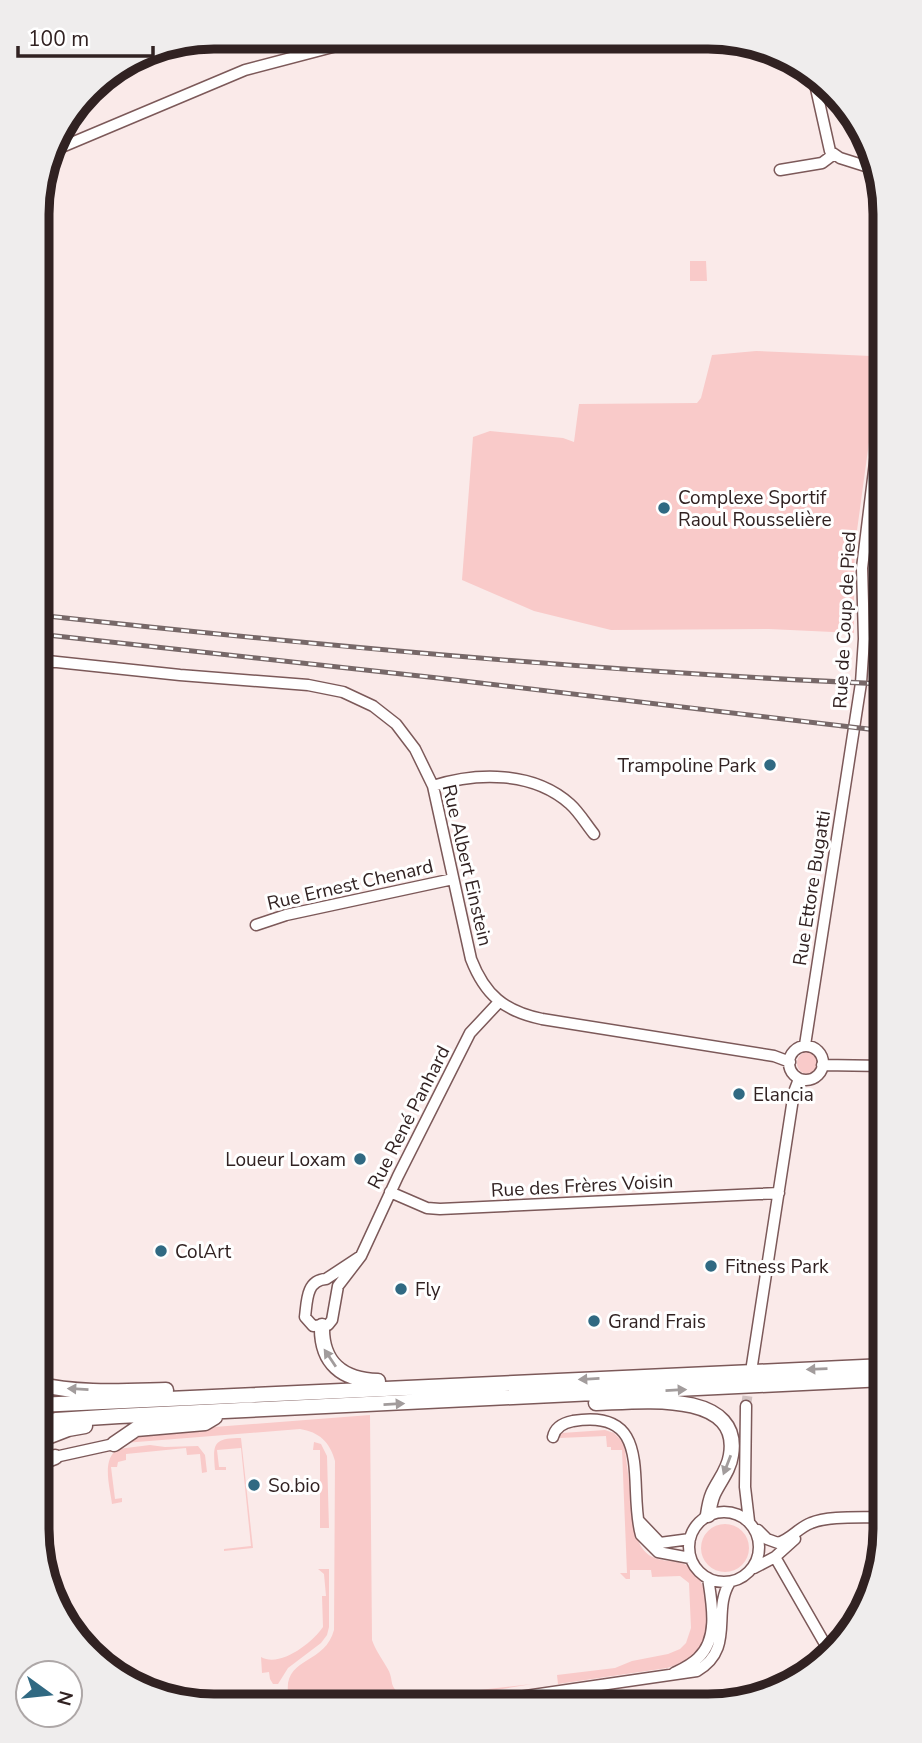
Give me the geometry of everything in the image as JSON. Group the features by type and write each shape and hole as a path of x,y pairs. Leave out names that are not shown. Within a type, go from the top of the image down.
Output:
{"highway":[{"path":"322,1326 323,1347 334,1365 344,1374 364,1381 421,1381 438,1386"},
{"path":"49,1386 99,1390 343,1390 873,1367"},
{"path":"49,1421 873,1381"},
{"path":"49,1405 319,1394 343,1390"},
{"path":"461,1401 501,1404 684,1403 710,1411 728,1429 732,1454 711,1497 708,1515"},
{"path":"114,1444 136,1429 205,1423 224,1412"},
{"path":"49,1436 68,1429 168,1421 174,1415"},
{"path":"49,1459 55,1457"}],"street":[{"path":"64,146 245,70 325,49"},
{"path":"816,89 828,147 834,154 865,165"},
{"path":"780,170 822,163 834,154"},
{"name":"Rue de Coup de Pied","path":"854,735 864,650 862,568 873,496"},
{"name":"Rue Albert Einstein","path":"49,661 308,685 343,692 373,706 396,724 415,749 433,786 471,958 481,981 499,1002 525,1015 542,1019 774,1056 790,1062"},
{"name":"Rue Ettore Bugatti","path":"805,1045 854,735"},
{"path":"433,786 455,779 485,775 541,787 570,803 594,834"},
{"name":"Rue Ernest Chenard","path":"256,925 286,915 453,878"},
{"name":"Rue René Panhard","path":"338,1286 361,1256 470,1033 499,1002"},
{"path":"805,1045 817,1050 822,1065 816,1076 809,1080 799,1079 790,1062 794,1051 805,1045"},
{"path":"822,1065 873,1066"},
{"path":"752,1365 794,1091 799,1079"},
{"name":"Rue des Frères Voisin","path":"390,1192 427,1208 440,1209 779,1193"},
{"path":"326,1279 361,1256"},
{"path":"320,1279 326,1279 338,1286 332,1320 322,1326 313,1326 305,1317 310,1288 320,1279"},
{"path":"746,1406 745,1487 751,1523 758,1536 758,1558 746,1576 730,1582 716,1582 696,1569 690,1558 690,1539 700,1521 717,1512 731,1512 751,1523 776,1544 820,1520 873,1518"},
{"path":"553,1437 561,1425 580,1420 604,1420 625,1432 630,1442 635,1469 640,1535 654,1549 690,1558"},
{"path":"55,1457 114,1444"},
{"path":"731,1512 745,1487"},
{"path":"639,1521 660,1543 690,1539"},
{"path":"753,1568 775,1557 805,1526"},
{"path":"775,1557 826,1645"},
{"path":"672,1674 698,1658 710,1640 712,1620 708,1578"},
{"path":"538,1694 697,1671 712,1657 722,1635 722,1598 730,1582"}],"shaded area":[{"path":"690,261 706,261 707,281 690,281"},
{"name":"Complexe Sportif Raoul Rousselière","path":"756,351 873,357 873,413 856,538 854,633 769,629 611,630 534,611 462,580 473,437 490,431 563,438 574,442 579,404 697,403 701,398 712,355"},
{"path":"804,1052 812,1052 819,1059 819,1067 812,1074 804,1074 797,1067 797,1059"},
{"path":"370,1415 372,1640 396,1691 401,1694 289,1694 290,1677 296,1669 321,1651 334,1630 335,1461 323,1439 300,1429 124,1443 137,1433"},
{"path":"605,1430 614,1433 624,1443 636,1534 641,1546 647,1554 655,1558 680,1563 695,1572 706,1599 706,1632 696,1653 667,1668 558,1684 557,1675 615,1668 680,1649 686,1643 691,1628 689,1583 680,1576 652,1577 651,1570 630,1570 630,1579 626,1579 620,1573 627,1573 622,1450 611,1450 611,1447 607,1447 606,1436 559,1438 562,1433"},
{"path":"241,1438 253,1548 224,1551 251,1546 241,1448 217,1450 219,1467 226,1467 226,1470 215,1470 216,1445 224,1439"},
{"path":"314,1442 321,1444 327,1456 329,1528 320,1528 320,1450 313,1450"},
{"path":"150,1445 198,1446 205,1455 207,1472 202,1473 200,1454 187,1455 186,1448 126,1454 126,1460 118,1462 117,1467 111,1467 115,1499 122,1498 122,1502 112,1504 108,1466 113,1454 118,1449"},
{"path":"725,1524 742,1531 749,1548 742,1565 725,1572 708,1565 701,1548 708,1531"},
{"path":"318,1569 329,1569 327,1635 321,1643 288,1668 278,1684 273,1684 269,1672 262,1673 261,1657 269,1660 286,1657 304,1646 323,1627 322,1596 326,1596 324,1574"},
{"path":"532,1684 471,1694 444,1694"}],"tunnel":[{"path":"746,1406 750,1378"}],"railway":[{"path":"49,616 461,657 673,673 873,683"},
{"path":"49,635 873,730"}],"place":[{"name":"Complexe Sportif Raoul Rousselière","path":"664,508"},
{"name":"Trampoline Park","path":"770,765"},
{"name":"Elancia","path":"739,1094"},
{"name":"Loueur Loxam","path":"360,1159"},
{"name":"ColArt","path":"161,1251"},
{"name":"Fitness Park","path":"711,1266"},
{"name":"Fly","path":"401,1289"},
{"name":"Grand Frais","path":"594,1321"},
{"name":"So.bio","path":"254,1485"}]}
